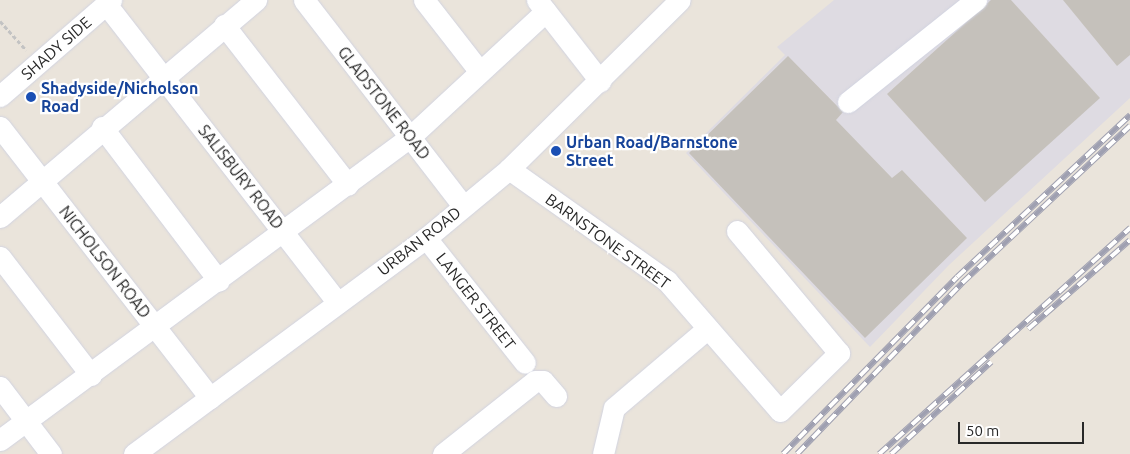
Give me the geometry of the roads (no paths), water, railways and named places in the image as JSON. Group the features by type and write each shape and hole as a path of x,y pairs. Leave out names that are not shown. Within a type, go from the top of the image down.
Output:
{"street":[{"path":"0,217 162,75 256,0"},
{"name":"GLADSTONE ROAD","path":"304,0 463,206"},
{"path":"424,0 480,72"},
{"name":"URBAN ROAD","path":"134,454 426,238 509,169 680,0"},
{"path":"848,102 976,0"},
{"name":"SHADY SIDE","path":"0,96 109,2"},
{"name":"SALISBURY ROAD","path":"109,2 162,75 338,303"},
{"path":"0,440 156,328 410,137 480,72 545,5 600,81"},
{"path":"224,25 348,185"},
{"name":"NICHOLSON ROAD","path":"0,127 210,398"},
{"path":"102,127 219,281"},
{"name":"BARNSTONE STREET","path":"509,169 667,281 780,411 839,353 737,231"},
{"name":"LANGER STREET","path":"426,238 525,363"},
{"path":"0,257 91,375"},
{"path":"603,454 614,408 708,328"},
{"path":"443,454 535,381 543,381 556,396"},
{"path":"0,387 52,454"}],"railway":[{"path":"783,454 957,277 1130,115"},
{"path":"797,454 962,283 1130,126"},
{"path":"879,454 1130,228"},
{"path":"1028,329 1130,240"},
{"path":"891,454 991,362"}],"place":[{"name":"Shadyside/Nicholson Road","path":"31,97"},
{"name":"Urban Road/Barnstone Street","path":"556,151"}]}
